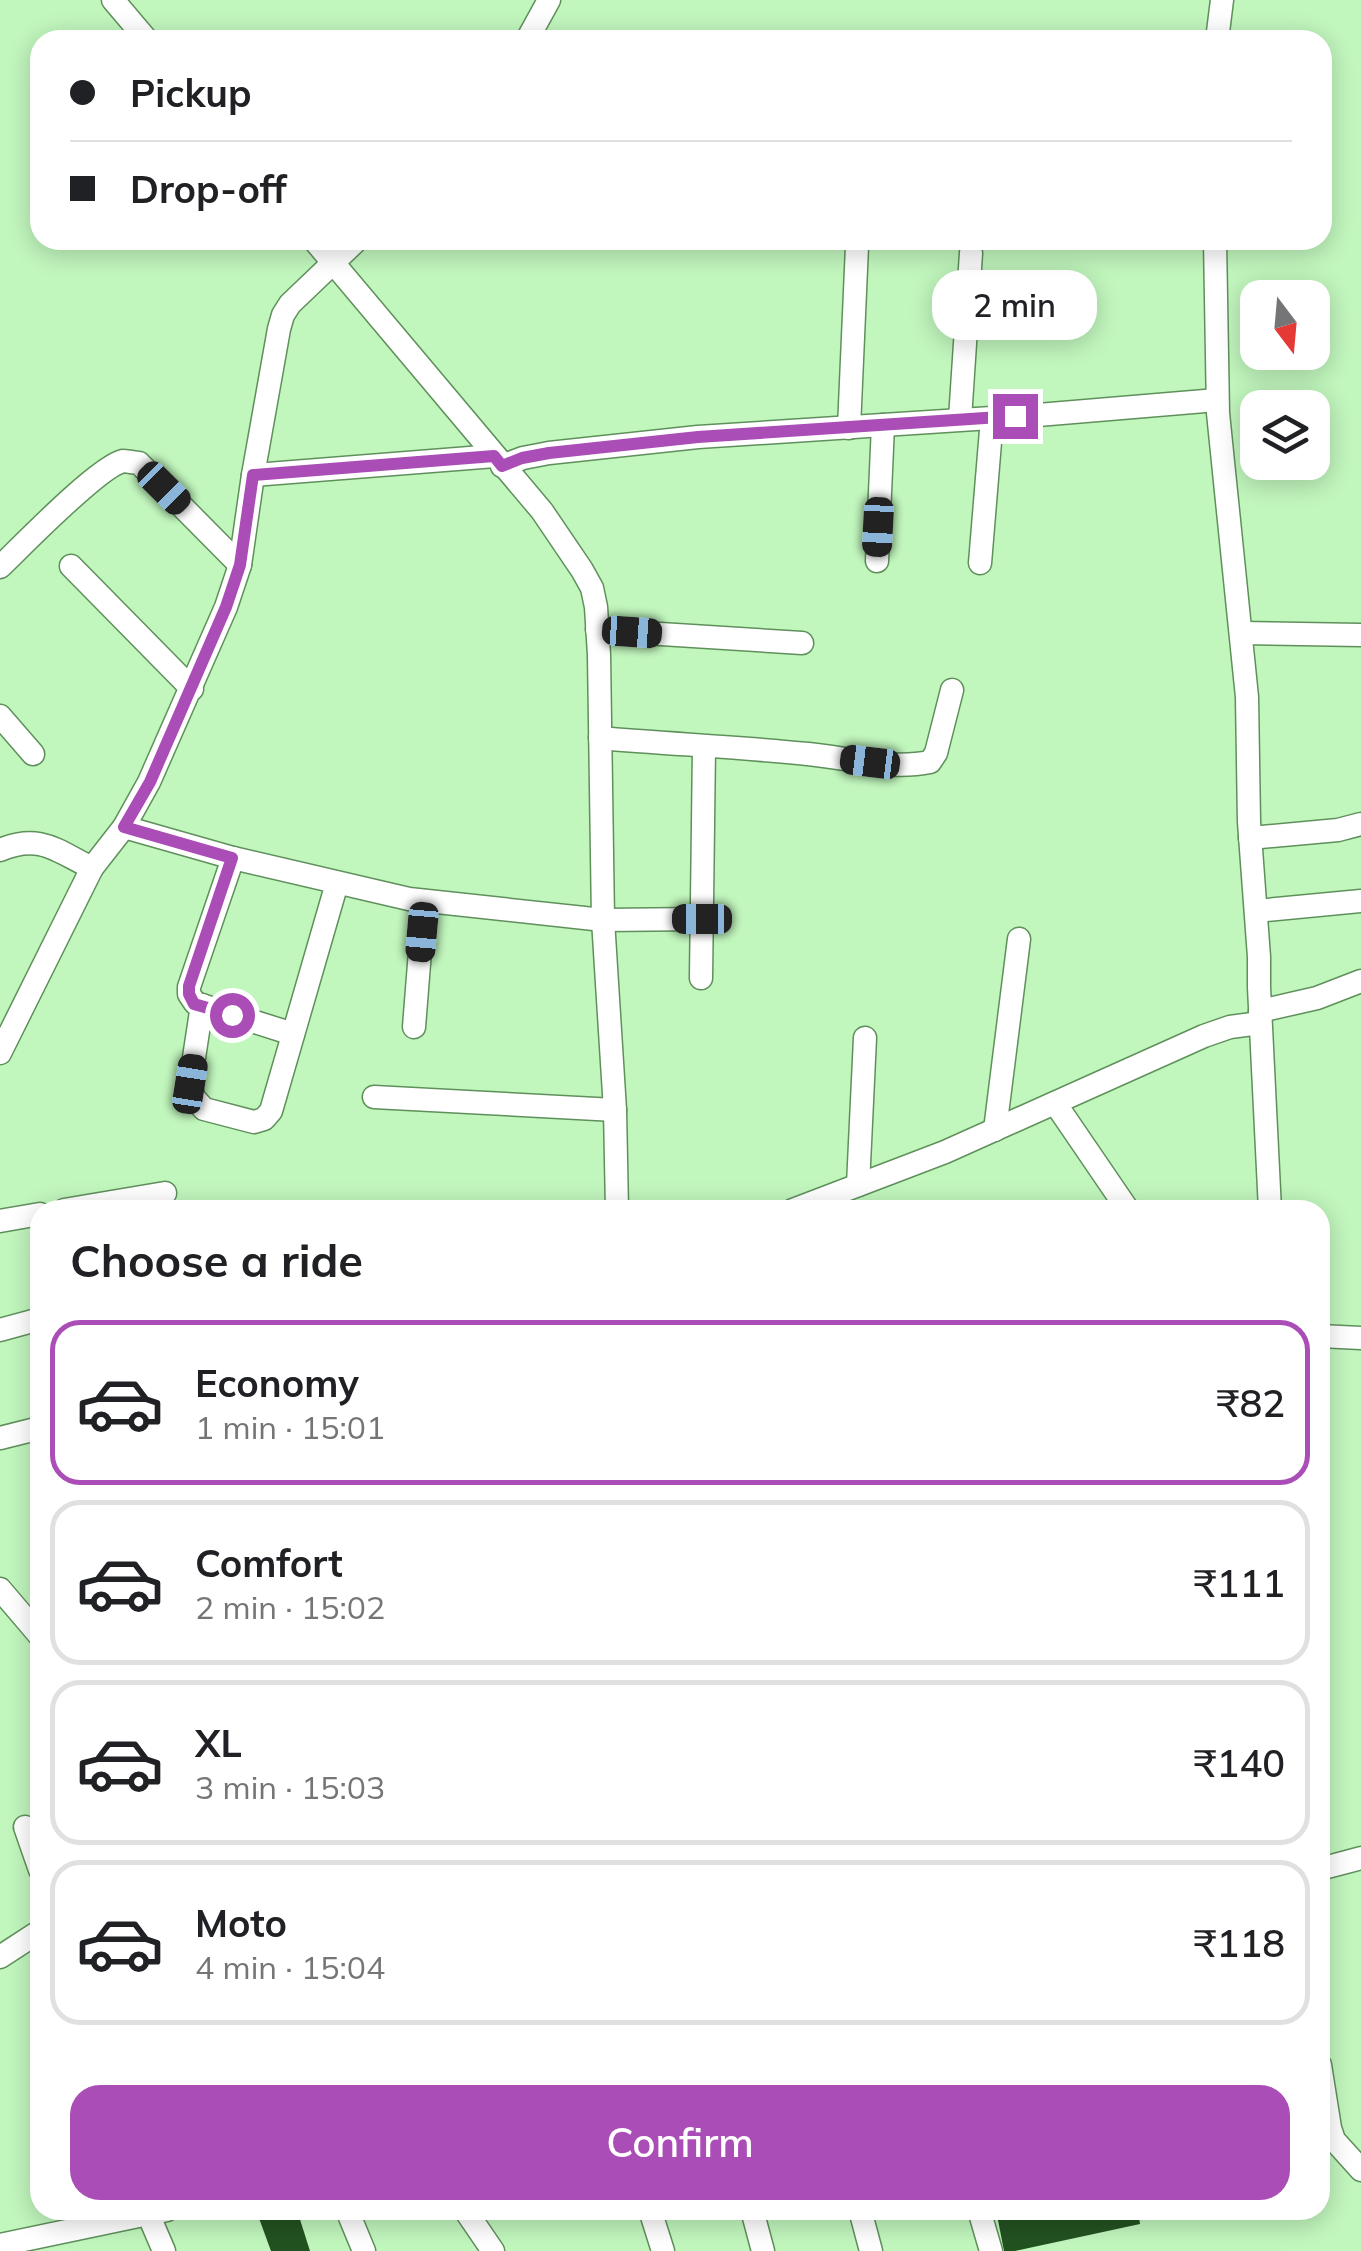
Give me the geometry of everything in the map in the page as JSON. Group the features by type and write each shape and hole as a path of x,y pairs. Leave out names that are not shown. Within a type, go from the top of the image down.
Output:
{"street":[{"path":"114,0 139,30"},
{"path":"532,30 549,0"},
{"path":"1218,30 1222,0"},
{"path":"322,250 542,511 592,588 598,630 603,920 615,1110 616,1200"},
{"path":"3,1037 92,868 124,827 150,782 226,607 240,565 282,315 348,250"},
{"path":"849,428 857,250"},
{"path":"1215,250 1218,400 1248,697 1250,838 1269,1200"},
{"path":"960,419 970,252"},
{"path":"253,475 498,461 698,437 1218,400"},
{"path":"980,563 992,418"},
{"path":"877,560 882,425"},
{"path":"0,568 62,508 123,461 139,463 240,565"},
{"path":"71,566 192,689"},
{"path":"598,630 802,642"},
{"path":"1241,633 1361,634"},
{"path":"600,738 806,754 902,766 930,762 936,754 952,690"},
{"path":"0,716 33,754"},
{"path":"701,978 704,748"},
{"path":"1250,838 1338,830 1361,824"},
{"path":"124,827 337,884 424,900 603,920 702,919"},
{"path":"0,850 40,842 92,868"},
{"path":"232,858 189,994 194,1004 293,1034"},
{"path":"202,1006 190,1084 194,1098 204,1110 218,1115 254,1122 264,1119 271,1111 337,884"},
{"path":"414,1026 424,900"},
{"path":"1256,912 1361,901"},
{"path":"995,1130 1019,939"},
{"path":"818,1200 944,1152 1204,1036 1361,980"},
{"path":"858,1185 865,1038"},
{"path":"374,1097 615,1110"},
{"path":"1055,1103 1121,1200"},
{"path":"123,1200 165,1193"},
{"path":"0,1220 30,1216"},
{"path":"0,1330 30,1322"},
{"path":"1330,1336 1361,1338"},
{"path":"0,1438 30,1430"},
{"path":"0,1590 30,1624"},
{"path":"24,1827 30,1843"},
{"path":"1330,1866 1361,1858"},
{"path":"0,1956 30,1938"},
{"path":"1330,2128 1334,2140 1361,2170"},
{"path":"10,2246 127,2220"},
{"path":"159,2220 164,2251"},
{"path":"352,2220 364,2251"},
{"path":"472,2220 493,2251"},
{"path":"653,2220 664,2251"},
{"path":"755,2220 763,2251"},
{"path":"863,2220 871,2251"},
{"path":"982,2220 991,2251"}],"building":[{"path":"260,2220 300,2220 310,2251 271,2251"},
{"path":"998,2220 1139,2220 1140,2224 1004,2251"}],"route":[{"path":"232,1015 194,1004 189,994 232,858 124,827 150,782 226,607 240,565 253,475 494,456 502,466 535,455 698,437 1015,416"}]}
